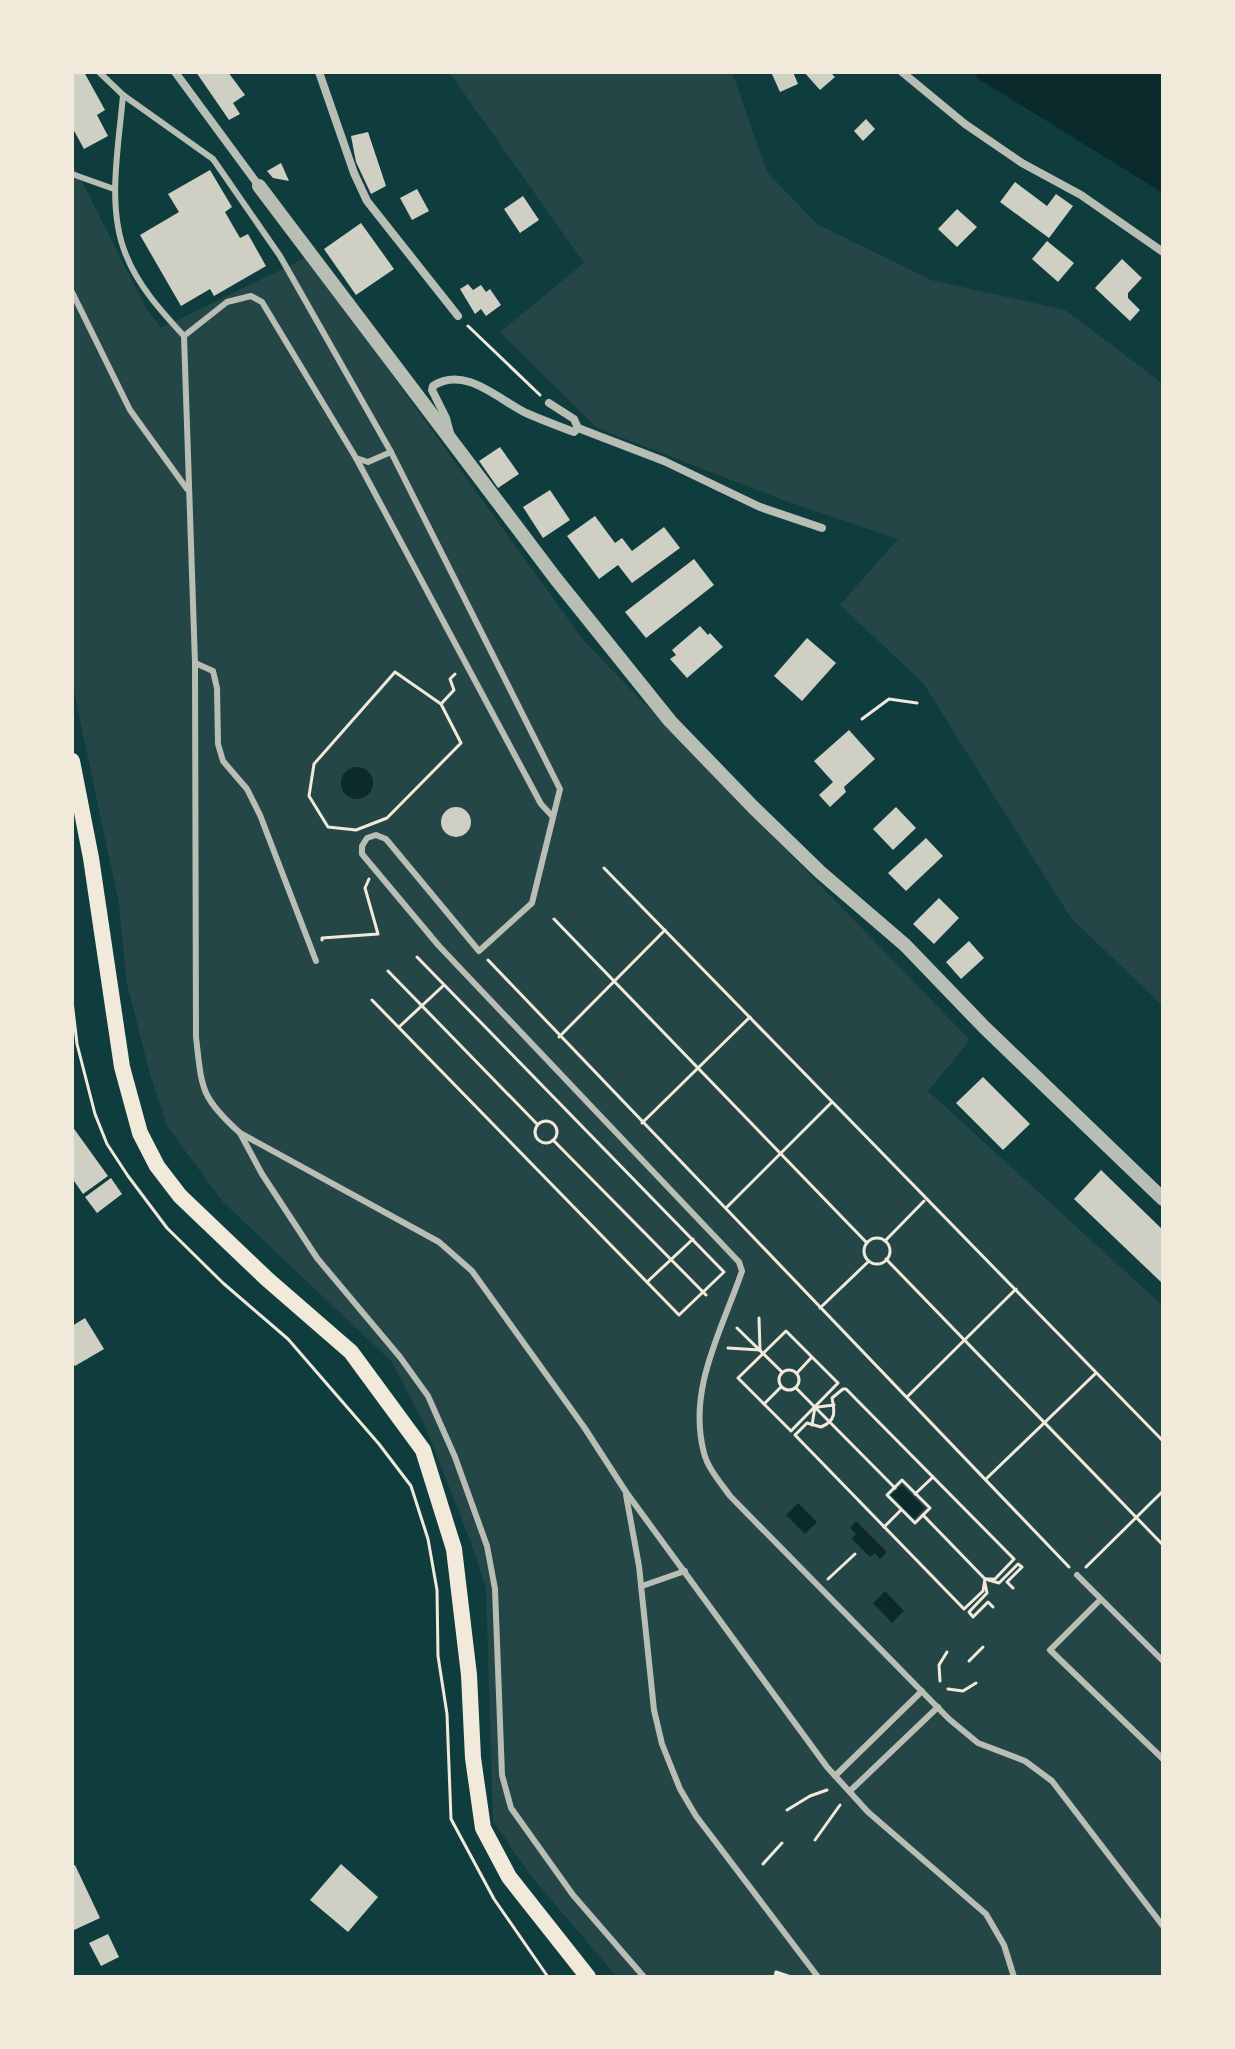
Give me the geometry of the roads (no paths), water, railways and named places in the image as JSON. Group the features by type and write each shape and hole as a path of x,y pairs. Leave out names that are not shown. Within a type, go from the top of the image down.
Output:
{"main road":[{"path":"72,761 96,888 122,1067 140,1133 157,1166 180,1196 267,1279 351,1352 423,1450 454,1549 469,1675 473,1758 483,1828 509,1877 588,1977"}],"street":[{"path":"175,72 556,579 670,721 820,872 905,945 984,1027 1163,1199"},
{"path":"319,72 354,173 367,201 458,316"},
{"path":"902,72 965,124 1022,163 1081,195 1163,252"},
{"path":"451,437 446,418 432,390 436,384 449,381 477,384 541,419 574,432 578,428"},
{"path":"549,403 574,419 578,428 664,461 760,507 822,528"}],"lane":[{"path":"99,72 123,95 213,159 280,256 391,452 560,789 532,903 479,951 386,839 376,835 367,838 362,854 403,906 739,1262 742,1271 709,1358 702,1386 698,1410 705,1455 730,1496 938,1707 978,1743 1025,1761 1052,1781 1163,1926"},
{"path":"123,95 114,189 126,255 157,307 184,336 195,663 196,1037 202,1088 215,1111 240,1133 439,1242 472,1271 584,1427 626,1492 835,1776 868,1812 986,1914 1004,1945 1014,1977"},
{"path":"72,174 114,189"},
{"path":"72,292 130,410 188,491"},
{"path":"184,336 227,302 251,296 262,302 356,458 541,804 553,817"},
{"path":"356,458 368,462 391,452"},
{"path":"195,663 213,671 217,688 218,744 223,761 247,789 260,815 316,961"},
{"path":"240,1133 262,1174 317,1258 400,1357 428,1396 455,1457 487,1546 495,1589 502,1775 511,1808 573,1895 644,1977"},
{"path":"626,1492 642,1586 654,1710 662,1744 680,1789 696,1816 818,1977"},
{"path":"642,1586 685,1571"},
{"path":"1077,1575 1163,1661"},
{"path":"1100,1600 1050,1650 1163,1759"},
{"path":"835,1776 922,1691"},
{"path":"850,1791 938,1707"}]}
